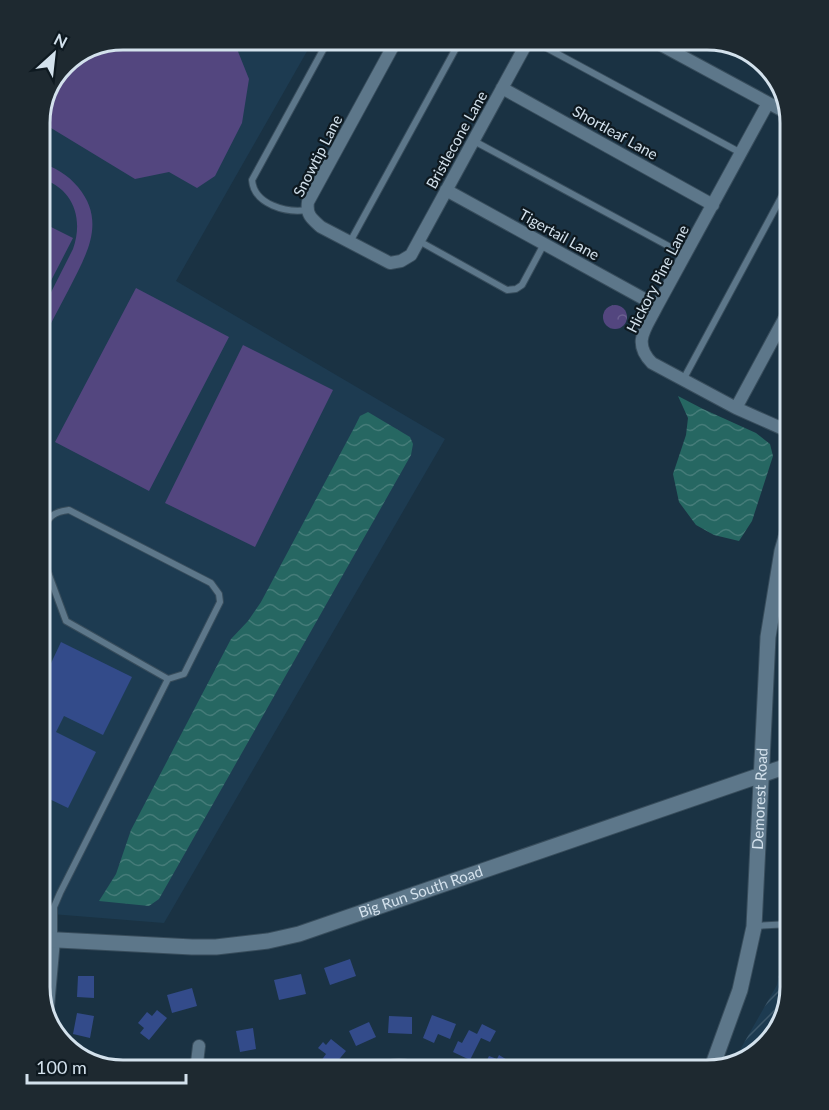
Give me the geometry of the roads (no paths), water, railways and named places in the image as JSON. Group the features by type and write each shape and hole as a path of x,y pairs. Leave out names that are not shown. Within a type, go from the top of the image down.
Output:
{"street":[{"name":"Snowtip Lane","path":"391,49 309,202 307,210 321,226 390,263 401,261 411,255"},
{"name":"Bristlecone Lane","path":"411,255 523,50"},
{"path":"670,50 778,108"},
{"name":"Shortleaf Lane","path":"502,88 713,204"},
{"name":"Hickory Pine Lane","path":"768,103 657,306 641,338 641,346 644,355 652,363 736,408 780,428"},
{"name":"Tigertail Lane","path":"446,190 657,306"},
{"path":"736,408 780,327"},
{"name":"Demorest Road","path":"715,1059 740,990 754,927 768,637 780,563"},
{"name":"Big Run South Road","path":"49,940 216,947 248,945 299,934 780,768"},
{"path":"197,1060 199,1047"}],"lane":[{"path":"307,210 295,212 283,210 271,204 259,196 253,187 252,180 323,49"},
{"path":"350,242 455,50"},
{"path":"549,50 741,153"},
{"path":"473,141 685,255"},
{"path":"683,380 780,200"},
{"path":"419,241 507,290 516,289 522,285 544,244"},
{"path":"49,927 60,893 168,679 184,674 220,602 219,594 211,584 69,510 57,511 50,518"},
{"path":"49,576 66,621 168,679"},
{"path":"754,927 780,925"}],"water":[{"path":"678,396 756,433 770,444 773,456 752,521 739,541 714,535 696,525 679,502 673,474 686,435 688,418"},
{"path":"368,412 410,437 413,444 411,455 159,899 149,906 99,901 116,874 131,830 231,639 248,621 261,602 360,416"}]}
